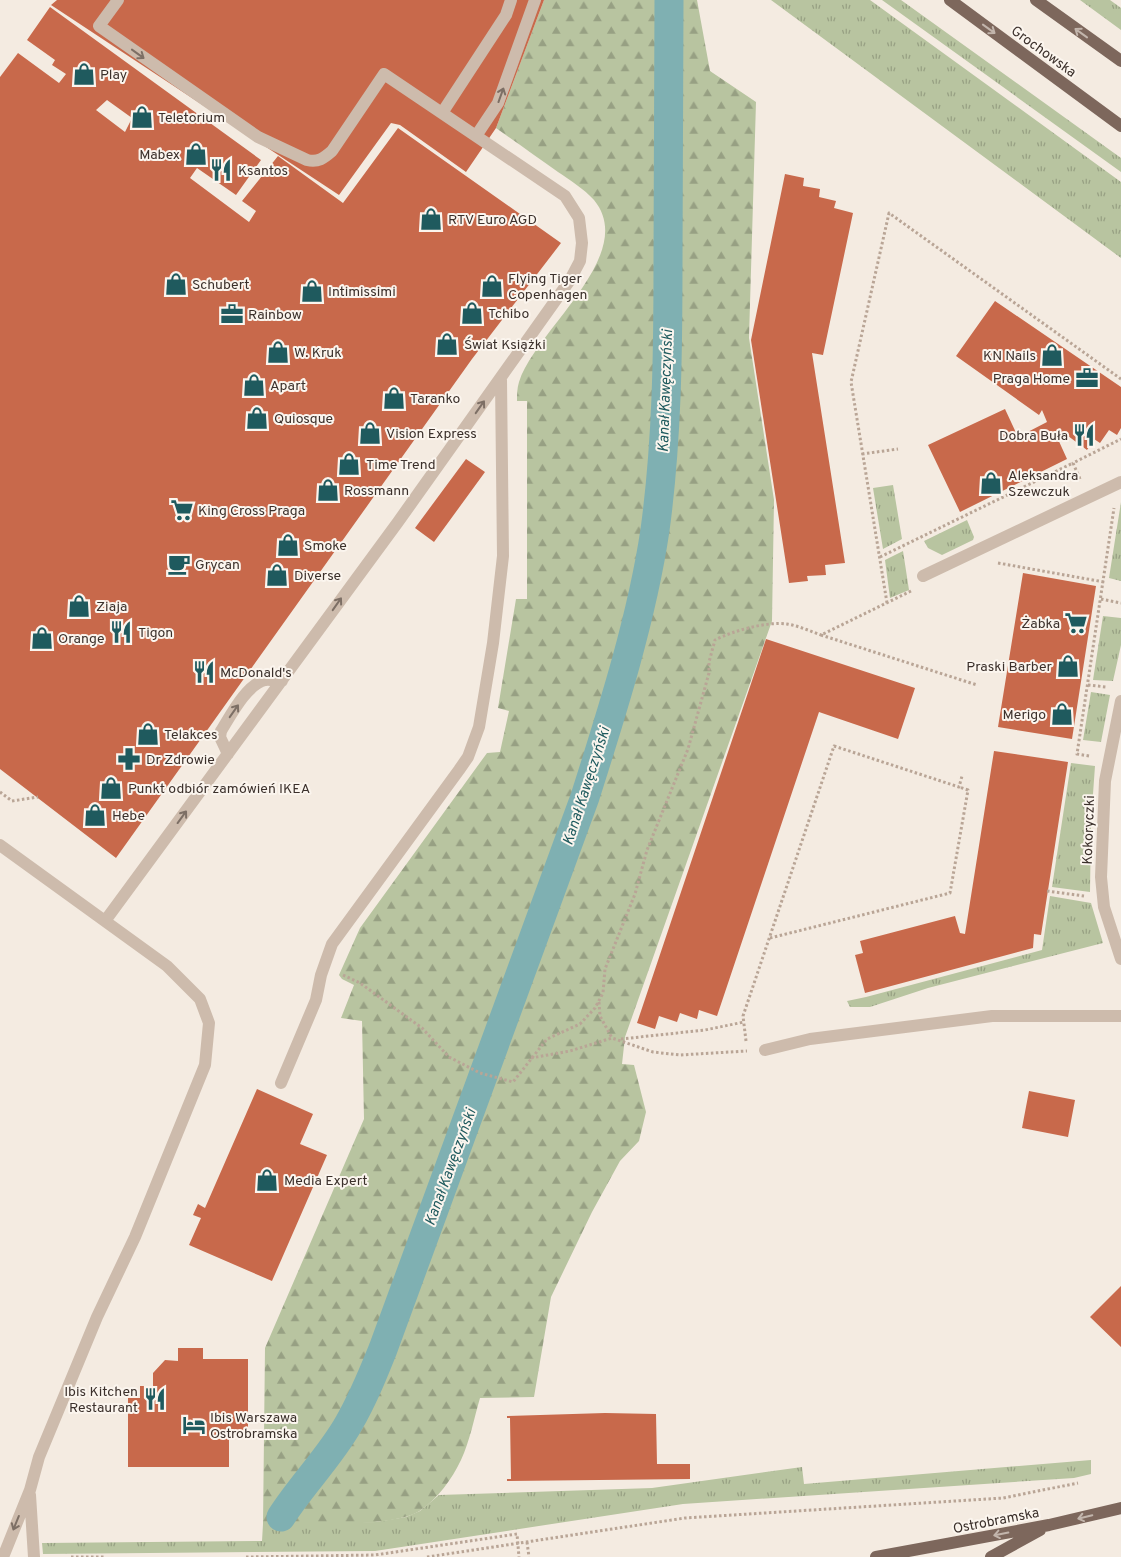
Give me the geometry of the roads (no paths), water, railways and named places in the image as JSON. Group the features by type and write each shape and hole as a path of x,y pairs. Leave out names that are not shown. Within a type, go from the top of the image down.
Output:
{"main road":[{"name":"Grochowska","path":"950,0 1121,126"},
{"path":"1036,0 1121,61"},
{"name":"Ostrobramska","path":"876,1557 1049,1525 1121,1508"},
{"path":"991,1557 1013,1547 1049,1525"}],"street":[{"path":"106,921 501,380 570,280 580,261 582,242 579,218 565,196 384,74 332,151 323,159 314,162 258,137 99,26 118,0"},
{"path":"442,113 506,15 511,0"},
{"path":"476,136 498,103 535,0"},
{"path":"281,1083 316,1000 324,966 332,944 468,757 479,727 493,643 503,556 501,380"},
{"path":"923,576 1119,482"},
{"path":"228,754 220,737 221,731 248,691 259,682 267,680 282,681"},
{"name":"Kokoryczki","path":"1121,701 1109,759 1102,822 1101,877 1103,899 1121,959"},
{"path":"0,845 168,966 200,999 209,1023 204,1065 135,1237 97,1317 39,1458 30,1490 3,1557"},
{"path":"765,1050 810,1039 992,1016 1121,1016"},
{"path":"30,1490 34,1557"}],"waterway":[{"name":"Kanał Kawęczyński","path":"281,1517 341,1435 354,1414 372,1377 585,797 616,698 634,631 655,530 662,464 666,397 669,0"}],"place":[{"name":"Play","path":"84,74"},
{"name":"Teletorium","path":"142,117"},
{"name":"Mabex","path":"196,154"},
{"name":"Ksantos","path":"221,170"},
{"name":"RTV Euro AGD","path":"431,219"},
{"name":"Schubert","path":"176,284"},
{"name":"Flying Tiger Copenhagen","path":"492,286"},
{"name":"Intimissimi","path":"312,291"},
{"name":"Tchibo","path":"472,313"},
{"name":"Rainbow","path":"232,314"},
{"name":"Świat Książki","path":"447,344"},
{"name":"W. Kruk","path":"278,352"},
{"name":"KN Nails","path":"1052,355"},
{"name":"Praga Home","path":"1087,378"},
{"name":"Apart","path":"254,385"},
{"name":"Taranko","path":"394,398"},
{"name":"Quiosque","path":"257,418"},
{"name":"Vision Express","path":"370,433"},
{"name":"Dobra Buła","path":"1084,435"},
{"name":"Time Trend","path":"349,464"},
{"name":"Aleksandra Szewczuk","path":"991,483"},
{"name":"Rossmann","path":"328,490"},
{"name":"King Cross Praga","path":"182,510"},
{"name":"Smoke","path":"288,545"},
{"name":"Grycan","path":"179,564"},
{"name":"Diverse","path":"277,575"},
{"name":"Ziaja","path":"79,606"},
{"name":"Żabka","path":"1076,623"},
{"name":"Tigon","path":"121,632"},
{"name":"Orange","path":"42,638"},
{"name":"Praski Barber","path":"1068,666"},
{"name":"McDonald's","path":"204,672"},
{"name":"Merigo","path":"1062,714"},
{"name":"Telakces","path":"148,734"},
{"name":"Dr Zdrowie","path":"129,759"},
{"name":"Punkt odbiór zamówień IKEA","path":"111,788"},
{"name":"Hebe","path":"95,815"},
{"name":"Media Expert","path":"267,1180"},
{"name":"Ibis Kitchen Restaurant","path":"155,1399"},
{"name":"Ibis Warszawa Ostrobramska","path":"194,1425"}]}
